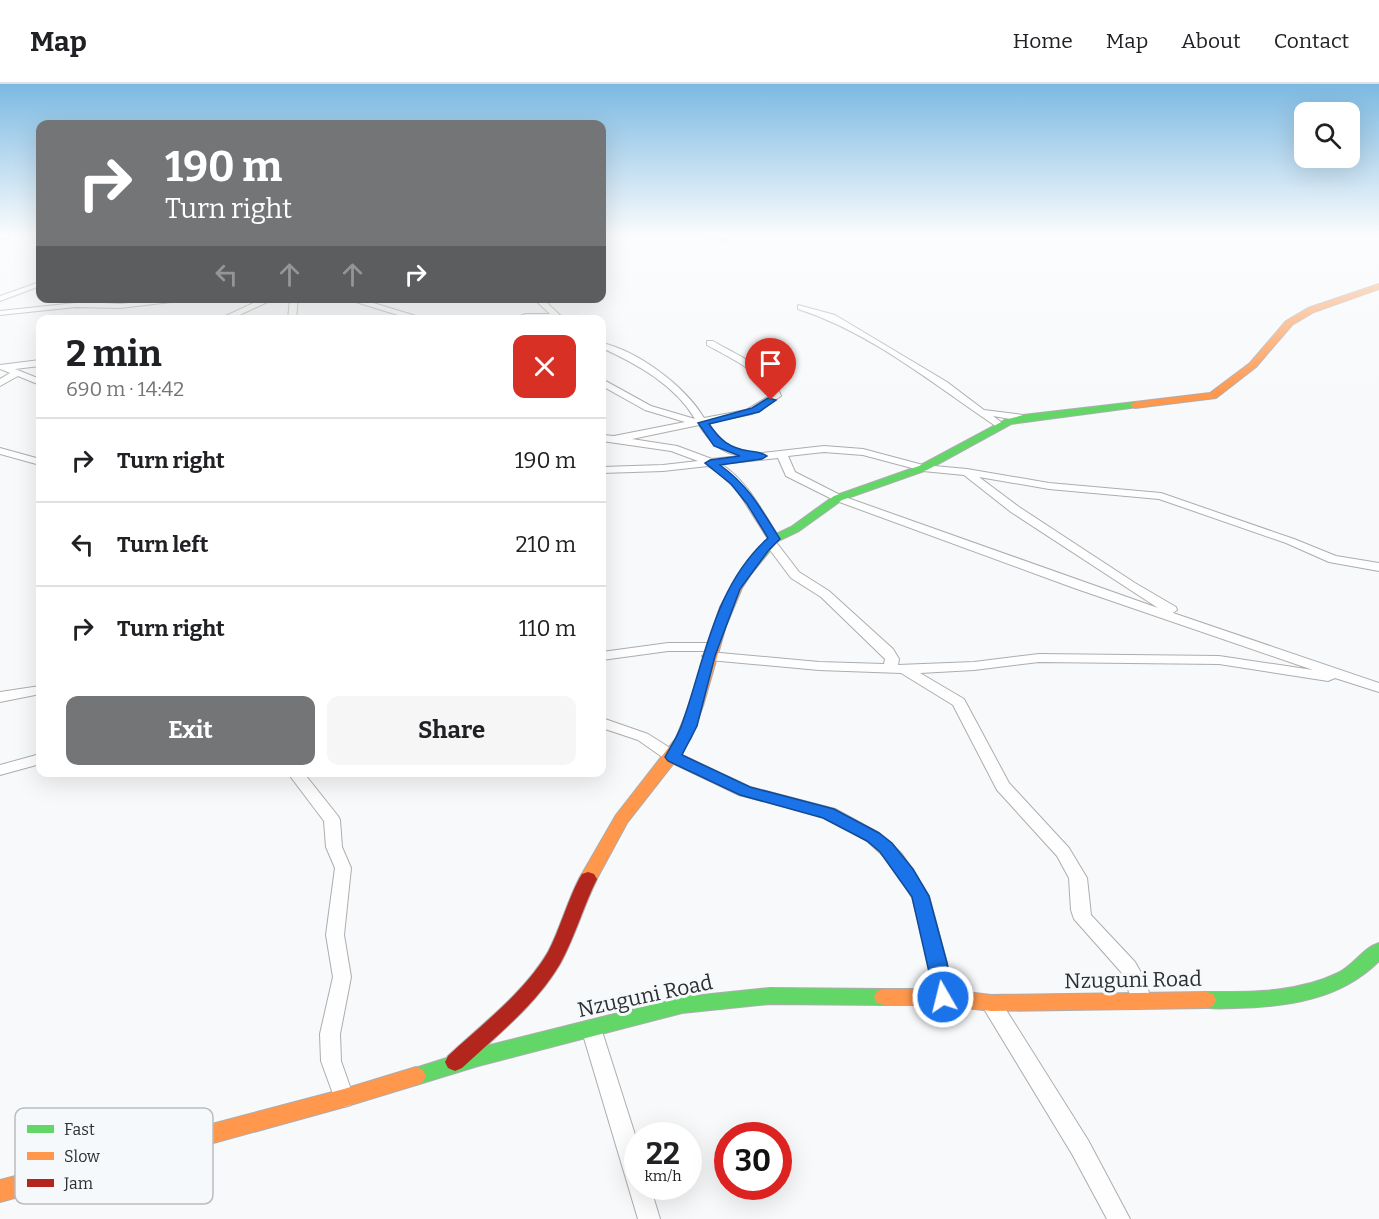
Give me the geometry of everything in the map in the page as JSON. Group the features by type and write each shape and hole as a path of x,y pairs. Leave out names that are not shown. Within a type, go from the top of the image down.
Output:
{"street":[{"path":"0,299 32,287"},
{"path":"453,1064 530,990 553,958 577,898 627,810 673,757 689,726 710,652 734,588 772,541 795,530 838,498 923,468 1000,425 1023,418 1213,396 1253,365 1289,323 1311,310 1376,287"},
{"path":"0,313 88,303"},
{"path":"76,305 109,306 144,303"},
{"path":"233,315 260,303"},
{"path":"365,303 408,315"},
{"path":"543,303 557,315"},
{"path":"801,307 832,318 866,336 944,384 1000,425"},
{"path":"606,439 703,423 755,410 777,394 760,374 710,343"},
{"path":"606,347 652,371 672,386 692,405 718,444 734,452 762,456"},
{"path":"0,383 21,370 36,366"},
{"path":"1,367 21,370 36,379"},
{"path":"606,384 648,408 703,423"},
{"path":"976,409 1023,418"},
{"path":"606,439 689,452 710,463 735,482 752,503 772,541 795,575 825,594 888,652 897,669 959,702 1003,786 1063,852 1078,878 1080,910 1083,919 1128,967 1135,978 1142,1001"},
{"path":"606,470 710,463 840,448 874,454 923,468 967,472 1048,486 1161,496 1290,541 1333,559 1379,567"},
{"path":"0,451 36,461"},
{"path":"782,454 790,474 838,498 1078,585 1379,688"},
{"path":"967,472 991,494 1115,578 1199,625"},
{"path":"606,655 668,647 710,652 728,659 897,669 974,666 1039,658 1219,660 1355,681"},
{"path":"0,697 36,691"},
{"path":"606,724 643,737 673,757 745,791 829,813 873,837 886,847 907,874 920,896 938,963 943,997"},
{"path":"0,770 36,760"},
{"path":"298,777 332,820 334,847 343,868 335,935 342,977 330,1034 332,1061 344,1098"},
{"name":"Nzuguni Road","path":"213,1133 344,1098 453,1064 682,1005 770,996 943,997 991,1003 1294,996 1316,991 1349,976 1379,950"},
{"path":"991,1003 1080,1147 1119,1219"},
{"path":"591,1028 624,1135"},
{"name":"Nzuguni Road","path":"0,1191 15,1187"},
{"path":"643,1200 649,1219"}],"traffic: fast":[{"path":"747,571 774,539 795,529 838,498 923,468 1008,422 1023,418 1135,405"},
{"path":"1206,1000 1260,999 1313,991 1351,974 1379,950"},
{"path":"416,1076 478,1057 682,1005 770,996 884,997"}],"traffic: slow":[{"path":"1135,405 1213,396 1253,365 1289,323 1311,310 1376,287"},
{"path":"588,879 622,819 669,760 683,738 696,706 726,607 747,571"},
{"path":"884,997 943,997 991,1003 1206,1000"},
{"path":"213,1133 416,1076"},
{"path":"0,1191 15,1187"}],"traffic: jam":[{"path":"455,1062 507,1014 543,974 558,949 588,879"}],"route":[{"path":"771,400 755,410 703,423 712,439 718,444 741,454 762,456 710,463 735,482 752,503 774,539 764,548 734,588 708,656 689,726 673,757 767,799 829,813 873,837 886,847 896,858 920,896 938,963 943,997"}]}
